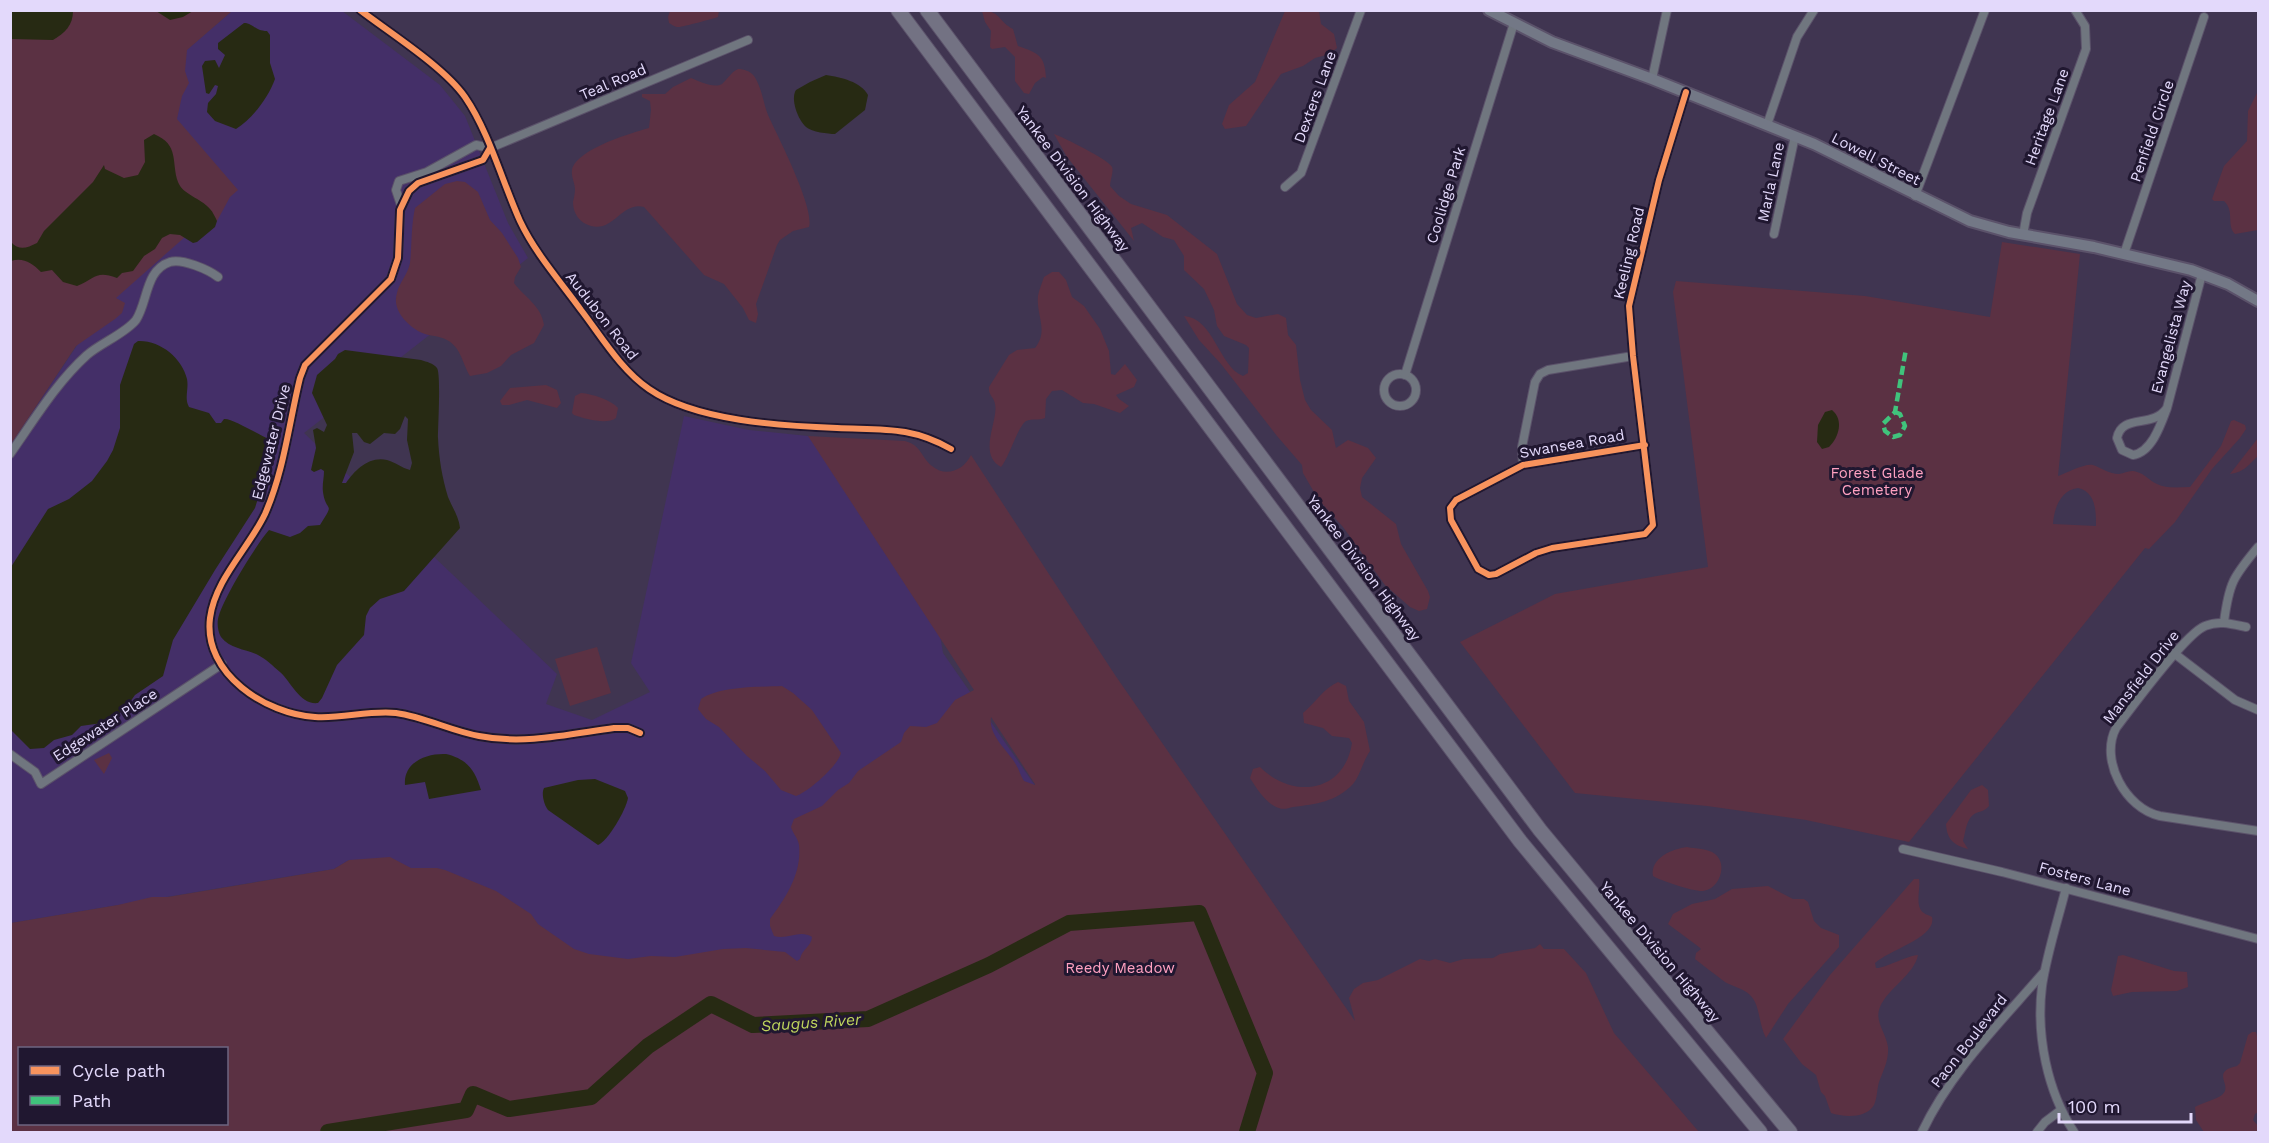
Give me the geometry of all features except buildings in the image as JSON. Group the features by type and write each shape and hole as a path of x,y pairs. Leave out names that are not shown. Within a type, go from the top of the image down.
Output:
{"highway":[{"path":"898,10 1513,832 1760,1132"},
{"name":"Yankee Division Highway","path":"927,10 1540,830 1790,1132"}],"main road":[{"name":"Lowell Street","path":"1488,10 1552,42 1795,136 1970,221 2023,235 2124,254 2202,274 2228,284 2259,301"}],"street":[{"name":"Audubon Road","path":"360,10 459,89 472,109 531,243 619,360 639,381 656,393 685,406 730,417 802,427 909,431 927,436 951,449"},
{"name":"Dexters Lane","path":"1286,187 1302,171 1361,10"},
{"path":"1652,79 1667,10"},
{"path":"1767,125 1797,37 1814,10"},
{"path":"1915,196 1985,10"},
{"name":"Heritage Lane","path":"2023,235 2027,213 2086,49 2085,26 2075,10"},
{"name":"Penfield Circle","path":"2124,254 2204,17"},
{"name":"Coolidge Park","path":"1405,375 1514,23"},
{"name":"Teal Road","path":"490,148 748,40"},
{"name":"Keeling Road","path":"1486,574 1498,573 1546,550 1642,534 1652,529 1654,519 1633,356 1629,303 1659,180 1686,92"},
{"name":"Marla Lane","path":"1774,234 1795,136"},
{"name":"Edgewater Drive","path":"490,148 476,145 438,167 399,182 396,190 401,205 398,258 391,279 310,360 300,378 278,475 265,514 220,588 210,618 212,641 222,664 235,681 257,698 279,710 297,715 324,717 360,713 394,713 431,721 478,736 512,740 614,728 628,728 640,733"},
{"path":"401,205 409,191 418,183 483,160 490,148"},
{"path":"10,454 71,372 96,348 130,326 136,319 149,285 160,268 170,262 179,262 207,270 218,277"},
{"name":"Evangelista Way","path":"2167,408 2154,419 2129,423 2122,427 2117,438 2122,450 2133,455 2145,450 2167,408 2202,274"},
{"path":"1523,465 1522,447 1535,382 1540,374 1548,370 1633,356"},
{"path":"1405,375 1414,382 1416,394 1408,404 1396,405 1386,398 1385,386 1392,376 1405,375"},
{"name":"Swansea Road","path":"1486,574 1477,567 1451,520 1450,508 1458,498 1523,465 1645,445"},
{"path":"2246,627 2224,622 2232,581 2243,564 2259,547"},
{"name":"Mansfield Drive","path":"2224,622 2205,625 2194,632 2114,732 2109,749 2112,767 2133,801 2150,813 2259,831"},
{"path":"2175,654 2235,700 2259,710"},
{"name":"Edgewater Place","path":"10,754 34,771 41,784 222,664"},
{"name":"Fosters Lane","path":"1903,849 2066,888 2259,939"},
{"name":"Paon Boulevard","path":"2066,888 2044,972 2040,1007 2042,1036 2049,1072 2061,1110 2074,1132"},
{"name":"Paon Boulevard","path":"1922,1132 1957,1073 1999,1020 2044,972"},
{"path":"2037,1132 2045,1122 2061,1110"}],"shaded area":[{"path":"10,11 73,11 72,20 67,28 53,40 11,39"},
{"path":"156,11 193,11 183,17 170,20"},
{"path":"232,11 342,11 440,85 465,116 508,223 528,258 304,433 557,674 546,704 592,720 650,692 631,663 684,416 749,430 808,436 855,463 938,623 943,653 1054,813 841,984 657,986 349,860 334,869 11,923 11,444 98,314 147,84"},
{"path":"244,23 267,31 270,35 270,63 275,79 259,107 236,129 215,121 207,112 208,103 216,94 218,86 215,85 209,94 206,93 202,66 205,61 215,60 219,68 225,55 218,49 218,43"},
{"path":"826,75 856,83 868,95 865,110 835,134 806,127 794,104 796,90"},
{"path":"154,134 168,143 171,149 180,186 211,210 217,221 215,227 193,243 180,235 170,234 162,238 155,249 144,256 133,271 122,273 117,278 105,275 96,276 77,286 63,282 52,270 41,272 27,262 11,261 11,242 23,248 37,243 44,231 93,182 104,165 105,169 124,178 138,175 145,162 144,140"},
{"path":"138,341 146,341 162,347 175,357 187,379 189,407 209,413 216,423 228,419 269,439 267,469 255,508 173,640 163,676 135,695 125,709 117,715 102,723 81,726 72,735 54,740 44,748 30,749 11,730 11,567 48,509 69,499 92,481 107,461 120,428 120,385 134,344"},
{"path":"345,350 421,360 437,368 439,380 438,438 442,475 460,528 404,591 380,599 370,608 366,616 364,635 337,665 322,698 318,703 312,703 301,697 280,672 264,658 225,641 219,633 218,621 232,586 269,530 290,537 300,533 308,526 320,525 328,512 329,507 324,499 323,489 324,471 311,470 316,448 313,430 317,428 324,432 327,425 312,393 317,375","holes":["405,416 408,419 407,440 412,463 410,470 387,460 374,460 363,465 346,483 342,483 354,452 352,433 357,433 364,442 370,444 384,433 395,434 400,429"]},
{"path":"1832,410 1839,423 1838,434 1829,447 1822,449 1817,442 1818,425 1825,412"},
{"path":"446,754 469,766 481,790 429,799 425,782 405,785 408,770 418,760 431,755"},
{"path":"595,779 625,791 628,798 616,824 607,838 598,845 548,810 543,796 544,788 578,780"}],"green space":[{"path":"719,10 718,17 679,27 669,23 670,11"},
{"path":"11,11 232,11 187,50 185,71 189,83 182,96 177,119 238,190 230,197 217,221 212,213 116,298 125,303 122,313 76,346 11,444"},
{"path":"982,11 996,14 1013,29 1018,46 1035,53 1042,60 1046,78 1043,77 1035,83 1029,94 1024,93 1015,81 1015,57 1005,47 992,49 990,47 991,31"},
{"path":"1285,11 1319,11 1321,24 1334,34 1337,48 1330,54 1315,58 1303,66 1281,74 1246,126 1225,129 1222,124 1229,105 1255,82"},
{"path":"738,69 749,72 757,81 768,115 801,188 809,218 809,227 793,231 777,245 756,304 758,314 756,323 749,320 743,308 724,284 704,275 644,207 630,208 606,225 599,227 587,225 580,220 574,210 573,202 575,189 572,171 575,163 582,156 592,149 649,128 650,101 642,97 642,94 665,94 691,78 715,86 719,85"},
{"path":"2258,91 2258,230 2235,234 2232,230 2227,205 2224,201 2212,199 2224,166 2247,141 2248,111"},
{"path":"1054,134 1109,164 1112,167 1110,186 1119,196 1131,204 1167,215 1217,254 1237,304 1247,315 1256,318 1278,314 1286,318 1288,335 1296,345 1305,400 1311,410 1332,430 1336,448 1348,440 1368,448 1376,458 1362,478 1360,488 1362,497 1396,524 1401,544 1428,591 1430,597 1427,609 1419,611 1410,607 1385,585 1343,527 1318,499 1303,473 1302,465 1199,340 1184,316 1194,319 1210,333 1235,371 1243,376 1248,373 1249,348 1224,336 1217,326 1214,310 1204,289 1184,270 1184,256 1174,240 1163,237 1142,223 1131,228 1134,241 1067,157"},
{"path":"465,182 478,192 490,220 502,233 518,258 521,267 514,283 540,312 544,325 534,343 511,355 501,366 487,373 470,376 455,346 445,339 424,334 413,328 404,320 396,305 398,289 410,263 415,208 445,184"},
{"name":"Forest Glade Cemetery","path":"2002,242 2080,254 2058,476 2093,465 2115,474 2135,471 2165,487 2190,487 2221,446 2231,421 2245,425 2246,429 2212,469 2175,522 2149,549 2145,548 1909,842 1806,820 1707,806 1575,793 1460,642 1555,594 1708,567 1673,292 1676,281 1865,296 1990,317","holes":["2078,488 2084,490 2094,503 2096,526 2053,524 2062,496"]},
{"path":"1052,272 1059,272 1066,280 1072,297 1084,306 1100,329 1109,351 1111,374 1115,375 1125,364 1137,380 1134,387 1116,395 1129,406 1120,413 1094,404 1083,403 1062,390 1052,391 1046,399 1045,418 1028,420 1023,424 1001,467 990,454 990,437 995,411 989,387 1009,355 1017,350 1035,348 1039,342 1042,329 1038,296 1044,277"},
{"path":"546,385 557,390 561,403 557,408 527,400 509,405 502,405 500,401 510,388"},
{"path":"581,393 611,402 618,408 616,418 602,421 574,415 572,413 575,396"},
{"name":"Reedy Meadow","path":"808,436 905,441 918,448 925,459 937,470 949,472 964,465 971,455 1115,675 1355,1021 1349,998 1354,989 1420,959 1429,961 1435,959 1450,963 1464,959 1493,958 1500,954 1535,948 1540,944 1544,949 1564,949 1586,973 1614,1033 1699,1132 11,1132 11,923 152,897 168,897 334,869 349,860 390,857 411,868 445,870 496,891 531,914 538,924 574,949 589,954 628,959 651,956 675,957 723,949 746,948 785,952 797,961 812,937 803,934 774,936 770,926 770,919 792,885 798,865 799,845 791,827 794,819 822,806 838,790 849,783 858,771 901,742 910,726 926,727 937,723 955,700 974,690","holes":["991,717 1035,784 1024,781 1015,763 995,736"]},
{"path":"2258,438 2258,456 2243,470 2230,474"},
{"path":"597,647 611,693 570,706 555,659"},
{"path":"1338,682 1346,686 1349,701 1364,722 1370,751 1358,777 1340,795 1325,801 1284,809 1274,806 1262,796 1250,778 1253,769 1260,767 1287,784 1301,787 1315,786 1339,773 1347,760 1352,743 1349,738 1332,736 1323,728 1304,723 1303,713"},
{"path":"782,686 812,710 841,753 822,778 796,796 781,790 765,771 719,727 706,719 698,709 701,699 719,692 740,688"},
{"path":"109,753 112,758 104,774 94,760"},
{"path":"1982,785 1988,790 1989,806 1973,815 1968,821 1963,841 1968,849 1952,841 1946,824 1971,790"},
{"path":"1687,847 1709,851 1719,858 1720,876 1714,886 1703,891 1693,890 1653,876 1658,859 1669,852"},
{"path":"1914,879 1919,879 1919,906 1925,914 1932,917 1932,924 1920,937 1875,963 1876,968 1879,968 1918,955 1912,969 1880,1007 1878,1017 1888,1052 1875,1103 1870,1110 1860,1115 1848,1116 1831,1113 1816,1075 1802,1064 1783,1039 1830,975"},
{"path":"1768,886 1793,899 1804,899 1808,902 1814,921 1821,928 1839,935 1839,947 1788,1004 1766,1038 1757,1006 1752,997 1725,982 1695,959 1696,953 1701,949 1668,924 1673,914 1692,904 1715,899 1732,889"},
{"path":"2123,955 2174,971 2187,972 2188,987 2177,991 2132,992 2113,996 2111,990 2118,956"},
{"path":"2256,1032 2258,1040 2258,1112 2253,1120 2258,1126 2258,1132 2204,1132 2196,1120 2195,1107 2222,1095 2225,1091 2223,1075 2240,1063 2248,1035"}],"waterway":[{"name":"Saugus River","path":"328,1132 466,1110 473,1094 509,1109 591,1097 648,1046 711,1004 753,1025 868,1019 989,965 1069,923 1199,913 1265,1073 1247,1132"}],"marked path":[{"path":"1895,412 1900,414 1905,426 1900,435 1893,437 1885,431 1883,424 1895,412 1906,349"}],"cycle path":[{"path":"360,10 430,62 465,97 481,126 520,221 533,244 612,352 629,372 649,389 668,400 714,415 791,426 896,431 923,436 951,449"},
{"path":"1645,445 1523,465 1456,500 1450,508 1451,520 1478,569 1489,575 1496,574 1536,553 1552,548 1645,534 1653,525 1633,356 1629,306 1659,180 1686,92"},
{"path":"490,148 483,160 418,183 409,191 400,210 398,258 391,279 305,365 272,498 258,527 218,590 210,618 210,638 217,657 227,673 242,687 258,699 296,714 325,717 396,713 469,734 513,739 547,738 614,728 628,728 640,733"}]}
